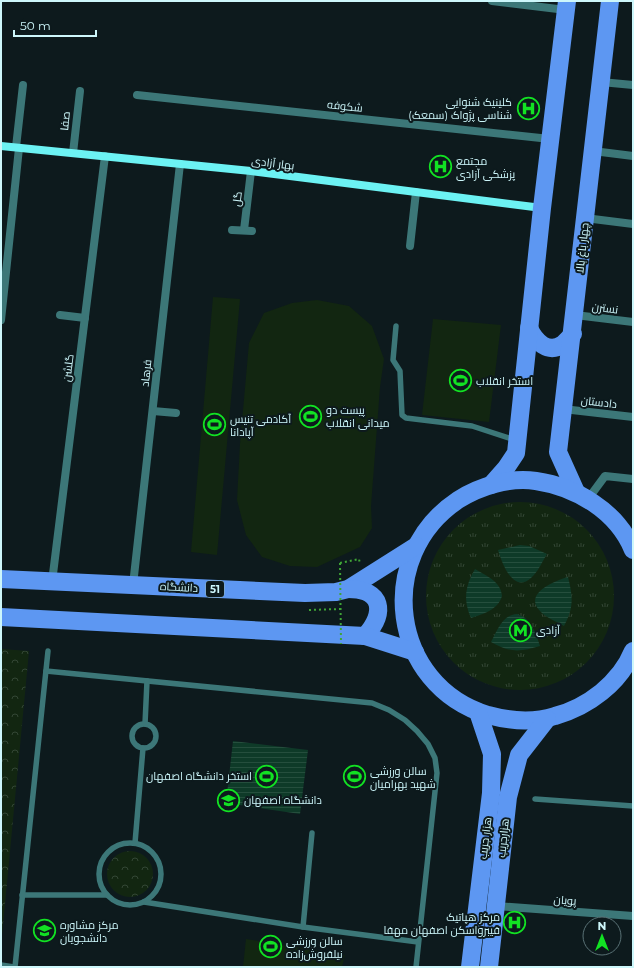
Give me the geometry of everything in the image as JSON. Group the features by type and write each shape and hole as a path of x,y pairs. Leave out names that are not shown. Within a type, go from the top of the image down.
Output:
{"main road":[{"name":"چهار باغ بالا","path":"582,496 558,452 573,334 610,1"},
{"path":"491,485 506,468 516,453 542,208 566,6"},
{"path":"529,328 534,338 542,345 553,347 562,345 573,334"},
{"path":"633,549 606,512 582,496 555,485 534,481 513,481 491,485 468,494 447,508 430,525 416,546 408,566 404,588 403,610 407,632 415,652 426,671 441,688 458,702 478,712 500,718 524,721 547,719 568,712 588,702 605,689 633,660"},
{"name":"دانشگاه","path":"1,579 305,593 336,592 348,589 416,546"},
{"path":"348,589 359,589 368,593 378,604 377,618 365,636"},
{"path":"1,617 365,636 415,652"},
{"path":"620,673 633,651"},
{"name":"هزار جریب","path":"470,967 491,793 492,754 478,712"},
{"name":"هزارجریب","path":"489,967 508,797 519,755 547,719"}],"street":[{"path":"492,1 566,6"},
{"path":"602,82 633,86"},
{"path":"1,320 23,85"},
{"name":"صفا","path":"73,153 80,91"},
{"name":"شکوفه","path":"137,95 550,139"},
{"name":"بهار آزادی","path":"1,146 251,171 542,208"},
{"path":"593,151 633,156"},
{"name":"گلشن","path":"52,582 105,156"},
{"name":"فرهاد","path":"133,585 180,164"},
{"name":"گل","path":"232,230 248,231 251,171"},
{"path":"410,246 416,192"},
{"path":"586,218 633,224"},
{"path":"60,315 85,318"},
{"name":"نسترن","path":"575,315 633,322"},
{"name":"دادستان","path":"563,409 633,417"},
{"path":"153,411 176,413"},
{"path":"582,496 605,476 633,479"},
{"name":"پویان","path":"496,906 633,916"}],"lane":[{"path":"396,326 393,360 400,371 402,415 406,418 472,426 517,441"},
{"path":"1,965 14,967 48,651"},
{"path":"46,671 372,703 389,710 405,720 428,744 435,758 437,773 416,967"},
{"path":"145,724 147,681"},
{"path":"145,724 153,728 156,736 152,745 143,748 136,744 132,736 138,726 145,724"},
{"path":"135,843 143,748"},
{"path":"535,799 633,806"},
{"path":"303,927 312,833"},
{"path":"124,843 135,843 145,846 156,857 160,868 161,877 158,887 153,895 144,902 133,905 124,904 107,895 99,880 99,869 102,859 107,852 124,843"},
{"path":"22,895 107,895"},
{"path":"144,902 303,927 418,942"}],"path":[{"path":"341,644 340,564 359,560"},
{"path":"309,610 340,609"}],"green space":[{"name":"آکادمی تنیس آپادانا","path":"213,297 240,299 217,555 191,552"},
{"name":"پیست دو میدانی انقلاب","path":"317,300 349,306 372,326 384,359 380,387 371,506 372,528 360,547 317,567 290,566 262,557 246,535 237,500 240,444 249,343 264,313 292,303"},
{"name":"استخر انقلاب","path":"433,319 501,325 489,422 422,415"},
{"path":"520,502 538,504 556,509 580,523 593,536 607,560 612,578 614,596 612,614 607,632 593,656 580,669 556,683 538,688 520,690 502,688 484,683 460,669 447,656 433,632 428,614 426,596 428,578 433,560 447,536 460,523 484,509 502,504"},
{"path":"1,649 29,651 1,946"},
{"path":"126,851 134,851 143,855 149,861 153,874 149,887 143,893 134,897 126,897 117,893 111,887 107,878 107,870 111,861 117,855"},
{"name":"سالن ورزشی نیلفروش‌زاده","path":"246,939 345,955 342,967 243,967"}],"shaded area":[{"path":"520,545 529,546 547,554 538,570 525,582 514,580 509,575 505,569 498,550"},
{"path":"475,569 499,586 502,596 494,608 471,618 468,611 466,593 469,581"},
{"path":"568,577 572,602 570,614 564,626 548,618 542,613 536,605 535,599 538,593 549,585"},
{"path":"517,614 529,622 535,631 540,646 521,650 510,650 491,642 504,620 507,617"},
{"name":"استخر دانشگاه اصفهان","path":"233,741 308,750 300,814 226,803"}],"place":[{"name":"کلینیک شنوایی شناسی پژواک (سمعک)","path":"528,108"},
{"name":"مجتمع پزشکی آزادی","path":"440,167"},
{"name":"استخر انقلاب","path":"460,381"},
{"name":"پیست دو میدانی انقلاب","path":"310,416"},
{"name":"آکادمی تنیس آپادانا","path":"215,425"},
{"name":"آزادی","path":"521,630"},
{"name":"استخر دانشگاه اصفهان","path":"267,776"},
{"name":"سالن ورزشی شهید بهرامیان","path":"354,777"},
{"name":"دانشگاه اصفهان","path":"229,800"},
{"name":"مرکز هپاتیک فیبرواسکن اصفهان مهفا","path":"515,923"},
{"name":"مرکز مشاوره دانشجویان","path":"44,931"},
{"name":"سالن ورزشی نیلفروش‌زاده","path":"270,947"}]}
